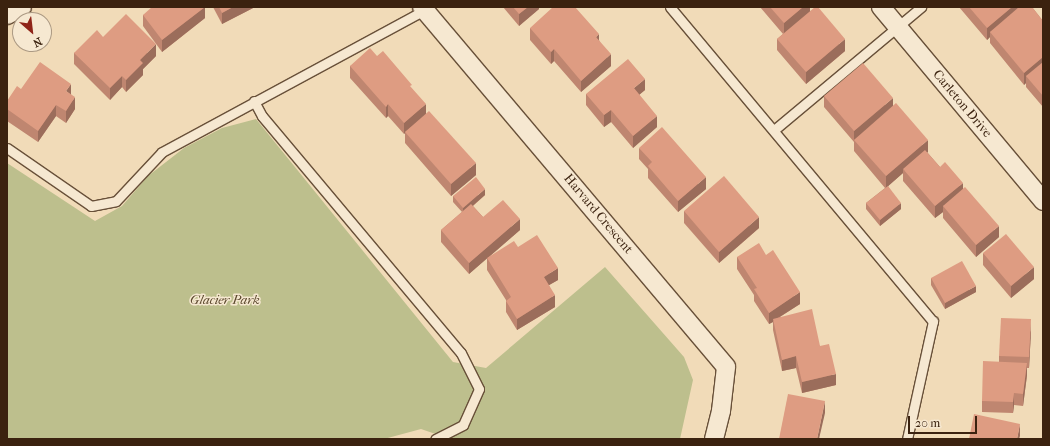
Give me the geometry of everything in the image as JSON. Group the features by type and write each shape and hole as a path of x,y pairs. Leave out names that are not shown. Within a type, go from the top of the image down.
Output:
{"street":[{"path":"7,15 22,7"},
{"name":"Carleton Drive","path":"881,7 1043,201"},
{"name":"Harvard Crescent","path":"424,9 726,367 721,410 714,439"}],"lane":[{"path":"670,7 933,321 907,439"},
{"path":"774,130 921,7"},
{"path":"7,148 91,206 116,201 162,152 424,9"},
{"path":"254,101 262,116 461,353 479,389 463,424 435,439"}],"green space":[{"name":"Glacier Park","path":"256,119 453,362 486,368 605,267 684,357 693,380 680,439 450,439 421,429 384,439 7,439 7,163 95,221 122,206 148,176 184,148 222,128"}],"building":[{"path":"152,7 205,7 162,40 143,15"},
{"path":"219,7 233,7 222,13"},
{"path":"513,7 528,7 519,14"},
{"path":"553,7 575,7 599,34 596,37 611,54 581,81 554,49 551,52 530,28"},
{"path":"770,7 803,7 784,23"},
{"path":"815,7 818,7 845,39 806,72 777,39"},
{"path":"969,7 1012,7 987,28"},
{"path":"1019,7 1032,7 1043,21 1043,57 1024,73 990,32"},
{"path":"126,14 156,44 140,60 143,63 126,80 122,76 110,88 74,53 97,30 103,37"},
{"path":"370,48 377,56 383,51 426,104 404,123 388,104 386,107 350,66"},
{"path":"628,59 645,79 634,88 657,116 633,136 611,110 604,115 586,94"},
{"path":"40,62 71,84 66,91 75,97 66,111 56,105 38,131 7,109 7,101 17,86 21,89"},
{"path":"1043,62 1043,96 1026,76"},
{"path":"863,63 893,98 854,131 824,96"},
{"path":"896,103 928,140 886,176 854,140"},
{"path":"429,111 476,163 451,184 405,132"},
{"path":"662,127 706,177 678,201 648,166 652,162 639,148"},
{"path":"925,150 940,167 945,162 963,183 935,206 903,169"},
{"path":"724,176 759,217 719,252 684,211"},
{"path":"476,177 485,189 463,208 453,196"},
{"path":"888,186 901,203 880,220 866,203"},
{"path":"965,187 999,226 976,245 943,206"},
{"path":"503,200 520,219 469,263 441,230 471,204 483,217"},
{"path":"1006,234 1034,267 1011,286 983,253"},
{"path":"537,235 558,268 544,277 555,295 517,319 506,301 511,297 487,258 514,241 518,247"},
{"path":"759,243 766,255 773,250 800,292 769,313 754,289 757,288 737,257"},
{"path":"962,261 976,286 945,303 931,278"},
{"path":"812,309 820,346 829,344 836,374 802,382 796,356 782,360 773,319"},
{"path":"1001,318 1031,319 1029,357 999,356"},
{"path":"983,361 1027,363 1023,394 1014,393 1013,402 982,401"},
{"path":"788,394 825,401 817,439 779,439"},
{"path":"974,414 1020,424 1017,439 969,439"}]}
